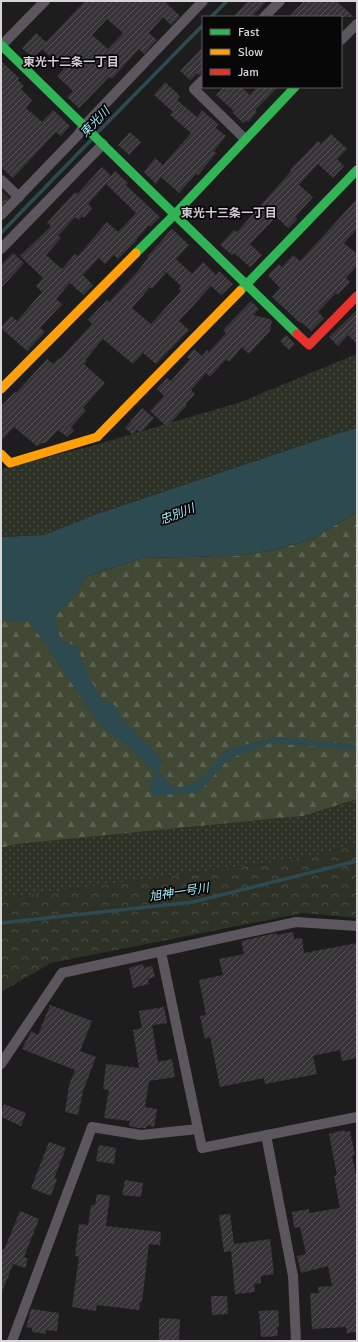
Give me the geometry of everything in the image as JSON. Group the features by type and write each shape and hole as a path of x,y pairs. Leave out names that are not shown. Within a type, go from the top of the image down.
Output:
{"street":[{"path":"45,1 1,46 309,345 357,296"},
{"path":"1,216 78,135 87,129 203,1"},
{"path":"265,16 280,1"},
{"path":"342,39 357,24"},
{"path":"202,81 194,89 245,138"},
{"path":"1,389 175,214 245,138 294,88"},
{"path":"1,249 101,142"},
{"path":"1,454 10,463 97,437 357,170"},
{"path":"1,180 19,197"},
{"path":"1,1064 62,973 296,922 357,926"},
{"path":"161,952 202,1148 357,1117"},
{"path":"12,1341 92,1128 141,1135 198,1129"},
{"path":"266,1135 293,1276 296,1341"}],"green space":[{"path":"1,190 10,199 1,208"},
{"path":"357,354 357,428 97,514 44,535 1,537 1,469 95,445 241,402"},
{"path":"357,512 357,799 303,816 17,844 1,848 1,620 30,621 76,594 85,577 142,558 232,556 270,551 310,540"},
{"path":"357,799 357,843 311,857 1,899 1,848 17,844 303,816"},
{"path":"357,843 357,918 303,913 51,963 1,992 1,899 311,857"}],"water":[{"name":"忠別川","path":"357,428 357,512 310,540 270,551 232,556 142,558 85,577 76,594 55,616 61,641 77,646 88,675 103,701 115,705 121,718 163,760 159,773 175,789 199,781 228,749 276,737 357,745 357,750 270,743 229,759 199,792 153,796 149,784 156,774 127,745 101,727 30,622 1,620 1,537 44,535 97,514"}],"building":[{"path":"85,1 164,1 180,16 171,25 163,17 149,33 157,40 144,54 139,49 112,79 109,77 79,108 67,97 73,91 57,76 64,69 42,49 33,58 22,48 36,33 46,42","holes":["107,19 123,33 108,49 92,35"]},
{"path":"248,1 267,1 253,16 234,16"},
{"path":"304,1 336,1 354,17 342,16 290,16"},
{"path":"202,48 202,74 199,75 197,73 190,80 180,71"},
{"path":"1,61 19,78 18,80 24,86 21,89 32,100 26,108 42,122 53,110 70,126 61,136 56,132 13,178 1,167"},
{"path":"165,82 180,96 177,100 197,117 202,110 218,124 216,128 226,136 214,151 216,153 198,175 196,174 179,193 161,177 156,184 144,172 155,158 163,165 191,133 170,115 173,112 154,95"},
{"path":"223,88 242,88 250,95 256,88 277,88 255,110 257,112 248,122 246,120 243,123 232,112 234,111 216,95"},
{"path":"130,132 141,142 129,155 118,145"},
{"path":"331,134 347,149 337,159 344,166 333,178 318,164 299,185 313,197 295,217 297,219 288,228 276,217 250,244 262,255 250,267 234,253 232,255 220,245 234,230 237,232 291,171 290,170 318,141 321,144"},
{"path":"102,167 111,176 115,171 128,183 126,185 160,217 150,227 149,225 137,240 118,259 114,255 105,264 99,258 83,275 93,285 83,295 70,283 56,299 62,304 40,328 45,332 27,351 1,328 11,316 17,321 42,292 36,286 43,278 20,256 51,226 47,223 75,192 77,194","holes":["106,184 136,213 118,232 107,222 78,256 75,254 62,269 46,255 61,238 58,236 75,217 79,220 82,216 84,218 92,208 88,204"]},
{"path":"357,199 357,229 344,243 357,254 357,266 346,278 350,282 338,295 336,293 318,312 324,318 311,331 272,297 280,288 268,275 279,264 282,267 293,255 300,261"},
{"path":"172,229 189,245 176,259 192,274 203,262 216,275 219,271 233,284 221,295 211,286 179,321 189,330 156,364 143,353 133,364 103,339 85,360 87,361 84,364 105,383 83,408 86,411 71,427 74,430 67,437 58,430 46,443 42,443 37,446 14,427 1,441 1,406 15,392 16,393 47,359 53,364 59,358 60,359 92,324 88,320 107,300 109,302 137,272 148,258 147,257","holes":["166,272 181,286 179,289 181,291 151,324 132,308 150,287 152,289"]},
{"path":"13,253 24,263 1,288 1,265"},
{"path":"251,301 259,309 253,315 270,319 272,321 270,331 249,354 242,347 229,362 226,359 210,377 206,373 191,390 195,394 167,427 150,411 164,396 157,389 167,378 171,381 190,359 187,357 194,349 202,356 207,350 209,352 226,333 223,330"},
{"path":"357,310 357,344 348,335 338,346 329,337"},
{"path":"286,335 295,344 289,350 280,341"},
{"path":"142,408 154,418 141,433 137,430 133,435 125,428"},
{"path":"293,932 294,939 302,938 304,953 357,943 357,1058 342,1061 340,1050 313,1056 317,1074 265,1084 264,1078 220,1087 210,1037 205,1039 200,1016 206,1015 199,980 223,975 219,959 244,954 241,941 276,933 277,935"},
{"path":"143,964 144,968 152,966 155,977 148,979 149,984 133,988 129,968"},
{"path":"50,1005 92,1021 80,1051 96,1057 83,1091 78,1115 65,1112 69,1085 75,1070 22,1049 31,1031 38,1035"},
{"path":"164,1007 167,1023 152,1025 158,1062 172,1059 175,1077 149,1081 145,1107 157,1109 154,1127 147,1125 146,1128 138,1128 129,1126 130,1121 104,1118 109,1090 103,1089 106,1064 139,1068 133,1030 142,1028 139,1011"},
{"path":"4,1104 26,1113 21,1126 1,1117"},
{"path":"344,1130 345,1132 350,1131 355,1155 352,1156 357,1180 357,1332 347,1333 346,1327 312,1329 310,1293 319,1293 318,1287 332,1286 328,1266 301,1273 297,1256 306,1254 300,1227 294,1228 292,1212 309,1209 309,1213 340,1208 334,1176 337,1175 329,1134"},
{"path":"49,1142 66,1148 54,1178 57,1179 51,1196 31,1188"},
{"path":"99,1145 116,1148 114,1164 96,1161"},
{"path":"125,1180 143,1183 141,1197 122,1195"},
{"path":"97,1194 110,1196 106,1226 161,1232 160,1245 149,1244 142,1302 140,1302 139,1310 97,1305 96,1311 72,1307 79,1257 75,1256 79,1224 88,1225 91,1205 95,1205"},
{"path":"20,1211 39,1219 24,1257 28,1259 25,1268 13,1264 1,1292 1,1248 4,1250"},
{"path":"230,1214 234,1244 270,1239 274,1274 261,1276 261,1283 254,1284 255,1292 235,1294 231,1251 224,1252 219,1215"},
{"path":"211,1296 227,1296 228,1314 212,1315"},
{"path":"31,1309 59,1313 57,1331 46,1330 46,1334 32,1332 32,1328 26,1327"},
{"path":"278,1310 278,1336 261,1337 259,1311"},
{"path":"159,1318 180,1319 179,1341 159,1341"}],"waterway":[{"name":"東光川","path":"212,16 227,1"},
{"name":"東光川","path":"96,134 202,26"},
{"name":"東光川","path":"1,233 92,139"},
{"name":"旭神一号川","path":"1,923 193,902 357,861"}],"traffic: fast":[{"path":"1,45 297,334"},
{"path":"136,253 294,88"},
{"path":"240,291 357,170"}],"traffic: slow":[{"path":"1,389 136,253"},
{"path":"1,454 10,463 97,437 240,291"}],"traffic: jam":[{"path":"297,334 309,345 357,296"}],"district":[{"name":"東光十二条一丁目","path":"71,62"},
{"name":"東光十三条一丁目","path":"229,213"}]}
